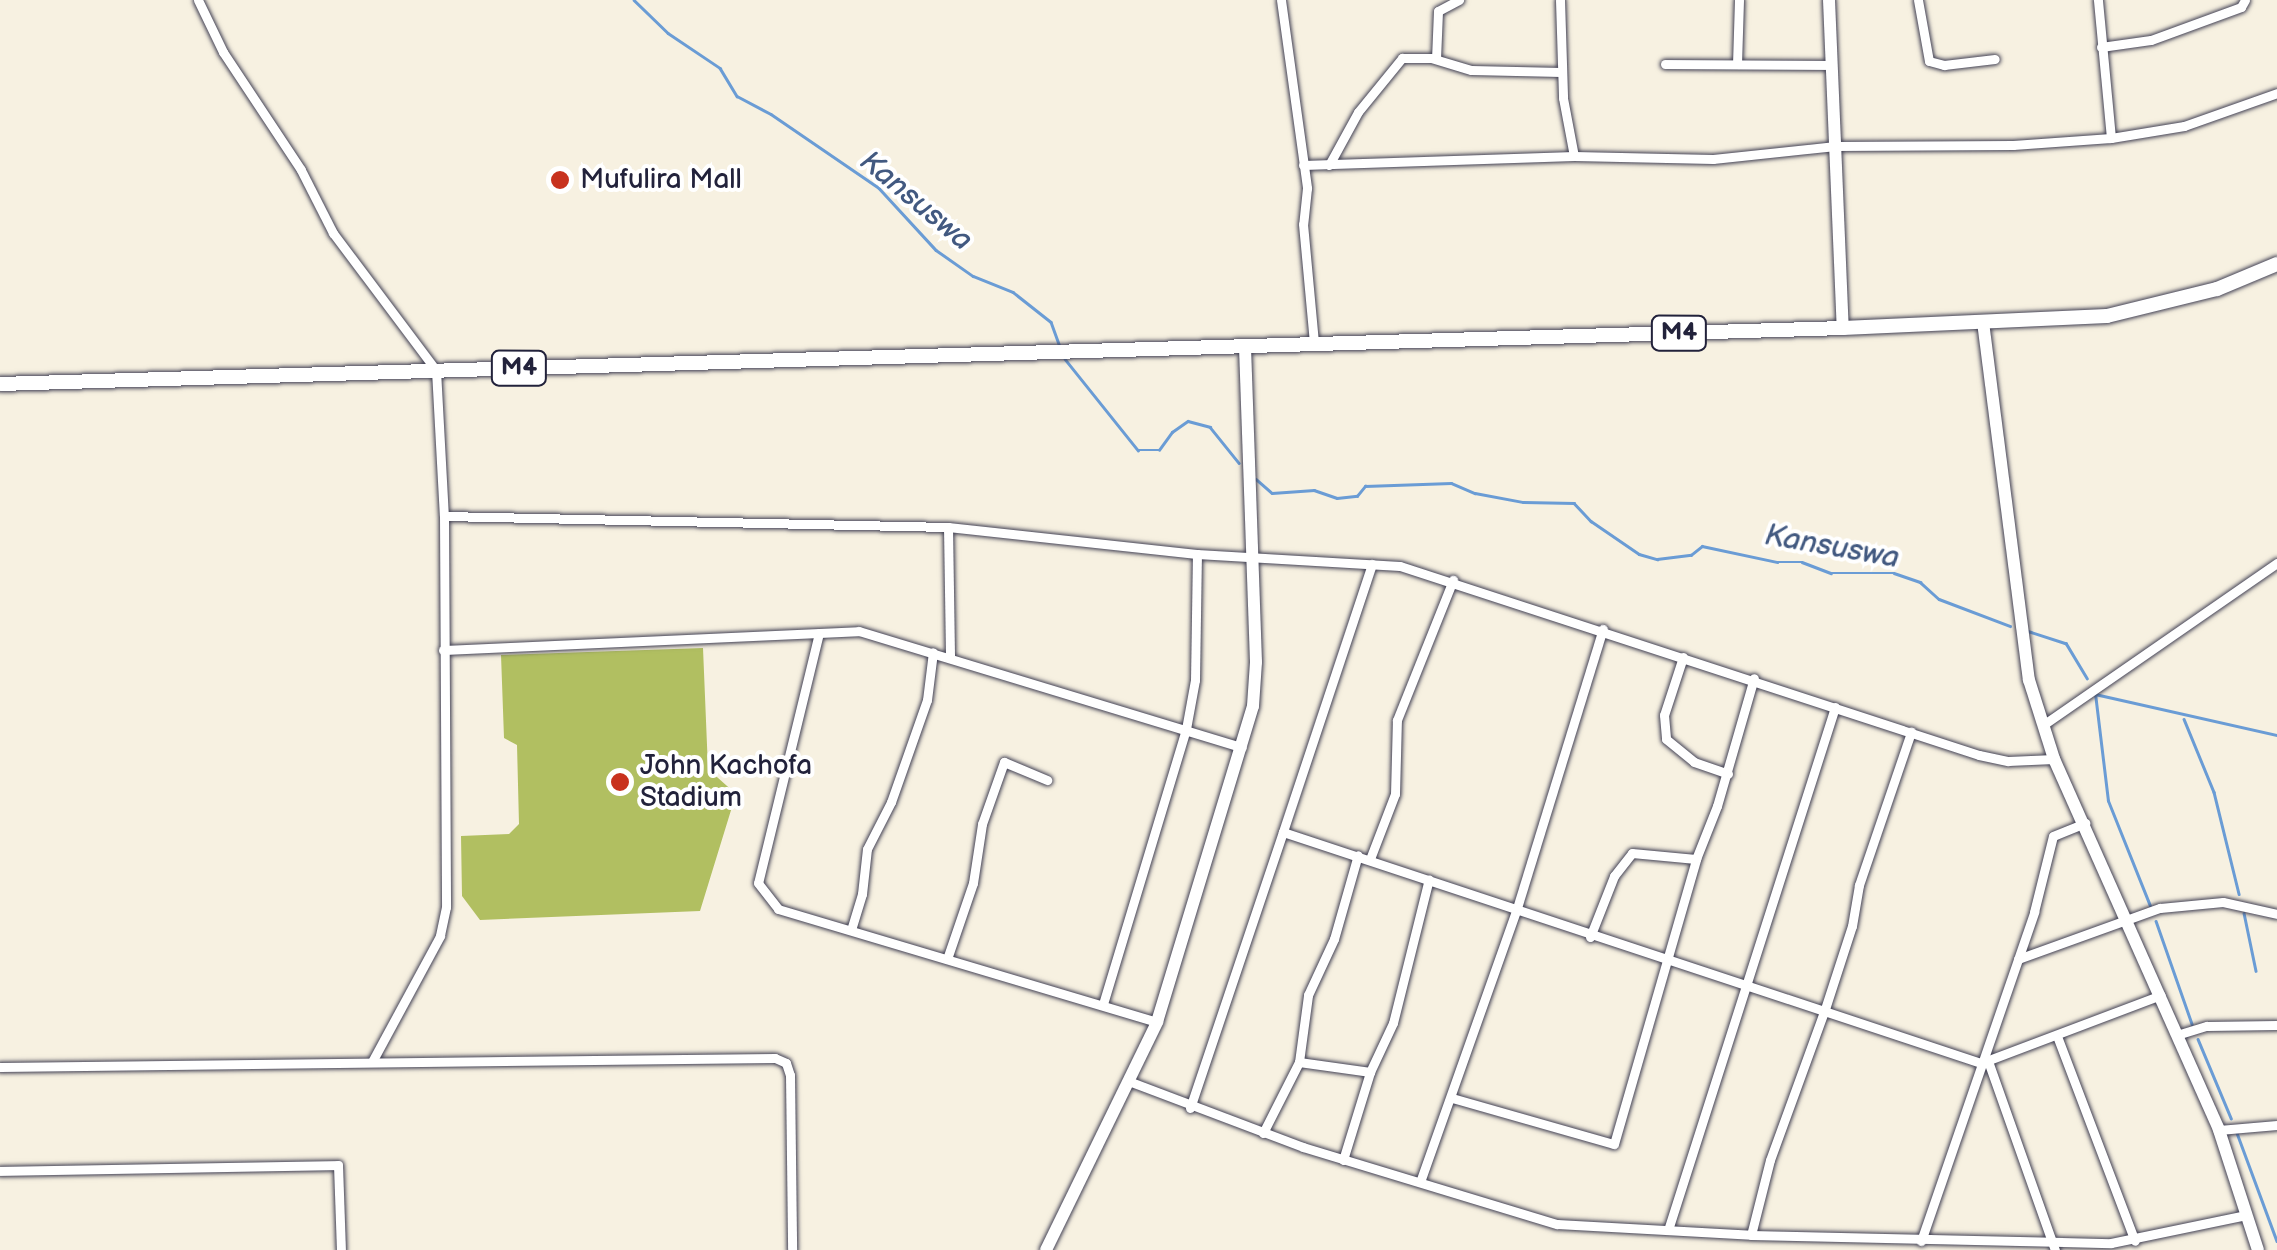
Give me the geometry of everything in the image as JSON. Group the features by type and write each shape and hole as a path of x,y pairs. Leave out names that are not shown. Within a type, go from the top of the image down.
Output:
{"main road":[{"name":"M4","path":"0,384 1983,322 2125,312 2217,290 2277,264"}],"street":[{"path":"198,0 224,52 300,170 333,233 436,370 444,516 448,814 444,922 403,1012 373,1060"},
{"path":"1281,0 1303,165 1314,343"},
{"path":"1436,59 1438,11 1459,0"},
{"path":"1560,0 1561,72 1574,156"},
{"path":"1737,64 1740,0"},
{"path":"1829,0 1843,328"},
{"path":"1918,0 1929,61 1944,65 1995,58"},
{"path":"2098,0 2111,138"},
{"path":"2101,47 2151,40 2242,8 2245,0"},
{"path":"1329,165 1340,140 1396,62 1436,59 1471,70 1561,72"},
{"path":"1665,64 1832,65"},
{"path":"1303,165 1574,156 1714,159 1835,146 1996,146 2111,138 2184,126 2277,94"},
{"path":"1983,322 2024,652 2043,726 2054,759 2180,1034 2219,1130 2258,1250"},
{"path":"1046,1250 1158,1022 1242,748 1255,686 1244,345"},
{"path":"444,516 948,528 1197,554 1411,568 1995,759 2054,759"},
{"path":"948,528 950,656"},
{"path":"1103,1004 1186,728 1195,680 1197,554"},
{"path":"2043,726 2277,563"},
{"path":"1190,1108 1372,564"},
{"path":"1370,859 1395,794 1397,720 1453,580"},
{"path":"1420,1182 1517,908 1603,629"},
{"path":"444,650 859,631 1242,748"},
{"path":"819,633 758,883 778,909 1158,1022"},
{"path":"851,930 862,894 867,849 892,802 925,706 933,652"},
{"path":"1682,656 1664,715 1666,739 1694,762 1728,774"},
{"path":"1452,1098 1614,1144 1696,859 1728,774 1754,678"},
{"path":"1668,1230 1836,707"},
{"path":"1750,1235 1770,1160 1824,1012 1852,926 1859,886 1911,732"},
{"path":"946,959 973,882 982,824 1004,762 1047,780"},
{"path":"1921,1241 2041,892 2054,832 2085,823"},
{"path":"1283,832 1517,908 1590,937 1984,1062 2161,995"},
{"path":"1590,937 1610,885 1632,852 1696,859"},
{"path":"1263,1133 1299,1062 1308,994 1334,939 1358,855"},
{"path":"1343,1160 1370,1072 1393,1024 1429,879"},
{"path":"2018,959 2160,908 2223,902 2277,914"},
{"path":"2180,1034 2206,1026 2277,1024"},
{"path":"2057,1036 2135,1241"},
{"path":"0,1066 774,1058 786,1064 790,1075 792,1250"},
{"path":"1299,1062 1370,1072"},
{"path":"1984,1062 2054,1246"},
{"path":"1131,1082 1263,1133 1536,1220 1750,1235 2054,1246 2135,1241 2246,1214"},
{"path":"2219,1130 2277,1125"},
{"path":"0,1171 338,1165 341,1250"}],"green space":[{"name":"John Kachofa Stadium","path":"703,648 708,769 736,794 700,911 480,920 462,896 461,836 509,834 519,824 517,745 504,738 501,655"}],"waterway":[{"name":"Kansuswa","path":"634,0 668,33 720,68 737,96 771,114 879,188 936,250 973,276 1013,292 1051,322 1060,347"},
{"name":"Kansuswa","path":"1065,359 1138,450 1159,450 1172,432 1188,421 1210,427 1239,463"},
{"name":"Kansuswa","path":"1256,479 1272,493 1314,490 1337,498 1357,496 1365,486 1451,483 1475,493 1523,502 1574,503 1591,521 1639,554 1657,559 1691,555 1702,546 1777,562 1802,562 1831,573 1894,573 1920,582 1939,599 2010,626"},
{"name":"Kansuswa","path":"2028,631 2066,643 2087,678"},
{"path":"2150,906 2108,801 2095,694 2277,735"},
{"path":"2184,719 2214,792 2239,894"},
{"path":"2244,913 2256,971"},
{"path":"2156,921 2192,1024"},
{"path":"2198,1039 2231,1118"},
{"path":"2237,1133 2277,1241"}],"place":[{"name":"Mufulira Mall","path":"560,180"},
{"name":"John Kachofa Stadium","path":"620,782"}]}
